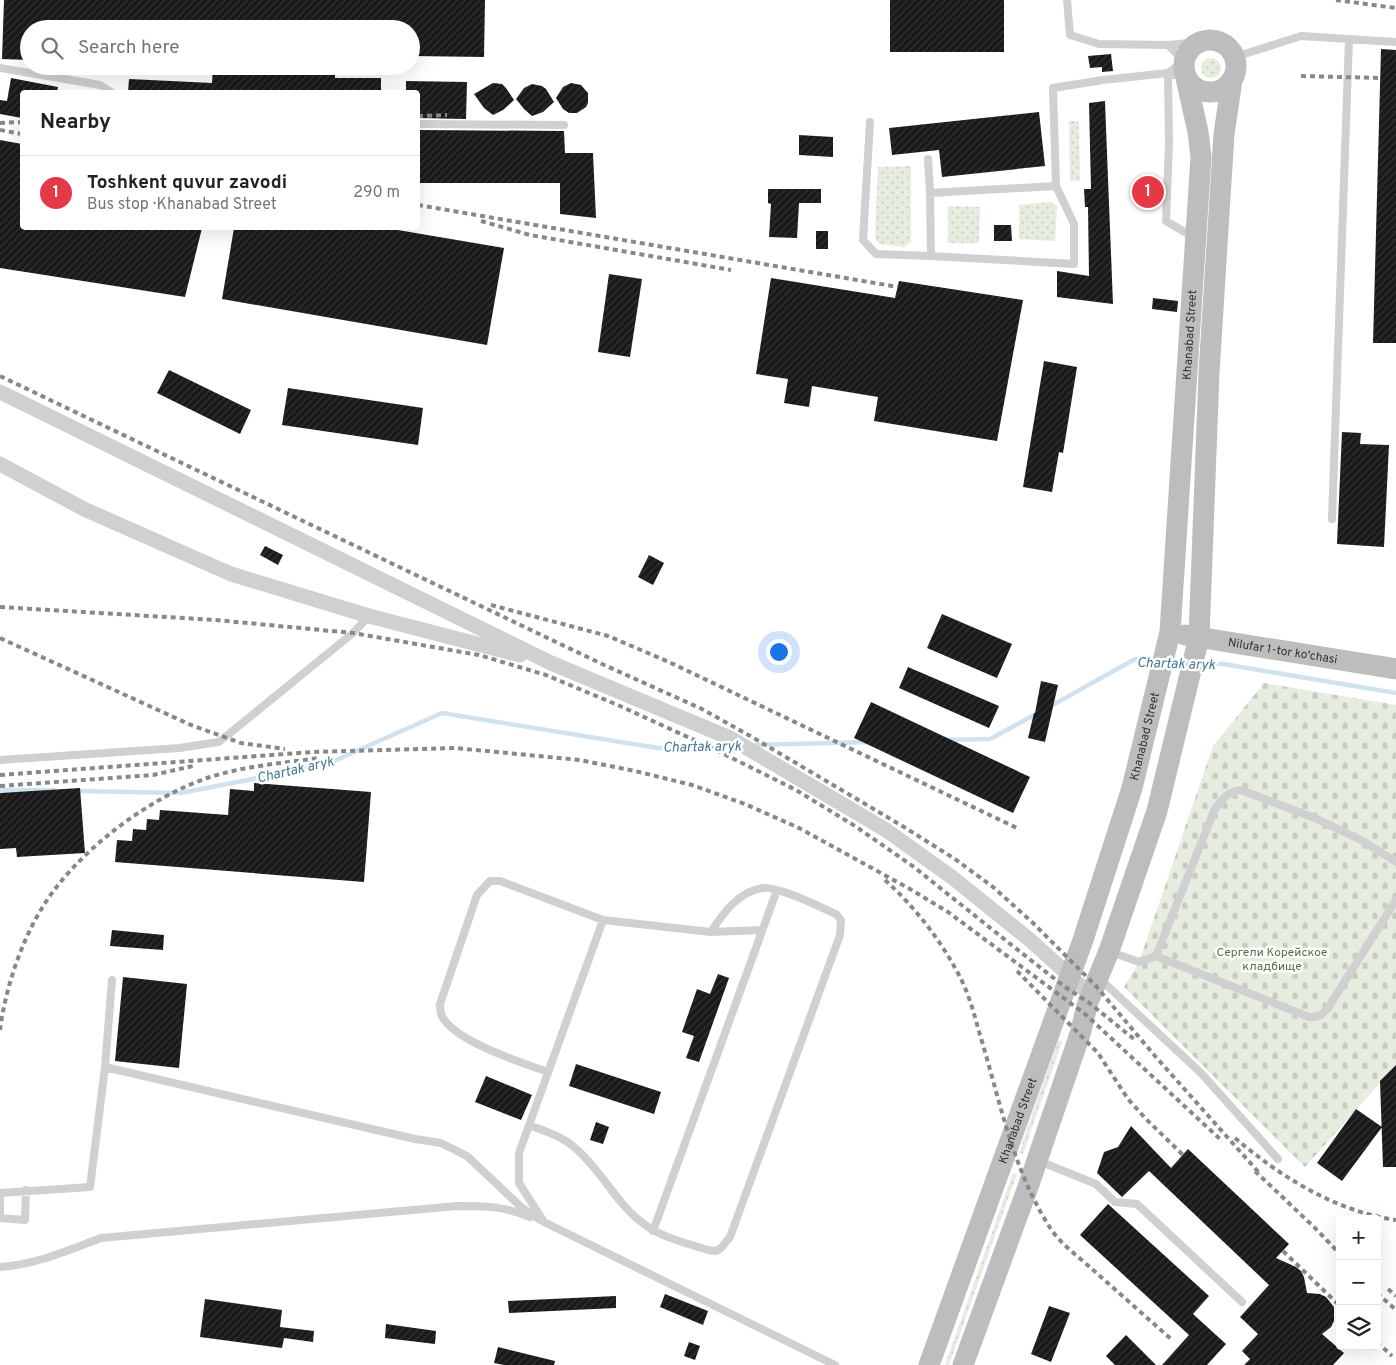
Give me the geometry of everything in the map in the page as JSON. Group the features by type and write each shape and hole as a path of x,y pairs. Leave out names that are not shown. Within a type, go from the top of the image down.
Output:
{"street":[{"path":"1232,80 1221,90 1205,92 1191,85 1179,71 1187,53 1199,42 1208,40 1224,44 1231,50 1235,58"},
{"name":"Khanabad Street","path":"929,1365 1083,940 1132,788 1170,632 1224,134 1236,65 1235,58"},
{"name":"Khanabad Street","path":"963,1365 1037,1160 1073,1055 1088,1002 1109,951 1158,811 1199,637 1198,372 1192,234 1201,157 1198,132 1179,71"},
{"path":"1198,132 1211,127 1224,134"},
{"path":"0,392 551,663 730,738 886,830 952,878 1030,940 1070,976 1095,987"},
{"path":"0,464 86,510 231,574 369,616 551,663"},
{"name":"Nilufar 1-tor ko'chasi","path":"1170,632 1396,669"}],"lane":[{"path":"1068,0 1070,34 1100,44 1168,45 1199,42"},
{"path":"1235,58 1300,36 1396,42"},
{"path":"1332,519 1349,39"},
{"path":"1168,45 1179,71 1169,143 1166,221 1192,234"},
{"path":"0,68 20,71"},
{"path":"870,122 863,240 876,254 1074,264 1074,224 1056,186 1053,88 1179,71"},
{"path":"41,75 100,85 108,90"},
{"path":"420,124 564,124"},
{"path":"928,159 931,256"},
{"path":"930,193 1056,186"},
{"path":"0,760 179,748 219,742 353,633 369,616"},
{"path":"1156,956 1214,811 1222,799 1234,790 1241,790 1317,819 1363,841 1396,862"},
{"path":"548,1072 483,1047 457,1031 440,1014 440,1004 477,896 490,881 500,881 603,920 711,932 762,930"},
{"path":"529,1125 558,1136 573,1146 614,1191 628,1211 654,1231 708,1250 716,1251 721,1248 730,1237 842,927 841,920 836,914 777,890 764,888 738,899 721,915 711,932"},
{"path":"654,1231 777,890"},
{"path":"1109,951 1139,962 1156,956 1309,1017 1315,1017 1320,1016 1328,1008 1396,900"},
{"path":"544,1222 519,1183 519,1153 603,920"},
{"path":"0,1214 0,1193 90,1187 105,1067 112,980"},
{"path":"1095,987 1201,1074 1278,1159"},
{"path":"105,1067 415,1139 441,1142 467,1156 521,1206 544,1222"},
{"path":"1037,1160 1096,1184 1115,1202 1137,1204 1242,1302"},
{"path":"0,1218 25,1220 26,1190"},
{"path":"0,1267 13,1266 56,1255 101,1238 457,1206 488,1206 512,1210 544,1222 835,1365"}],"green space":[{"path":"1211,58 1218,61 1221,68 1218,75 1211,78 1204,75 1201,68 1204,61"},
{"path":"1069,121 1079,121 1080,181 1070,181"},
{"path":"911,166 911,242 904,247 879,244 875,235 878,167"},
{"path":"1051,202 1057,206 1055,241 1019,239 1019,205"},
{"path":"948,206 980,207 979,243 948,243"},
{"name":"Сергели Корейское кладбище","path":"1264,683 1396,705 1396,1065 1305,1167 1124,987 1139,962 1213,746"},
{"path":"1058,1040 1062,1042 1023,1154 1019,1153"},
{"path":"1013,1173 1017,1174 949,1365 945,1365"}],"building":[{"path":"4,0 485,0 484,57 420,56 420,20 20,20 20,60 2,59"},
{"path":"890,0 1004,0 1004,52 890,52"},
{"path":"1381,49 1396,50 1396,343 1373,343"},
{"path":"1111,54 1113,71 1102,72 1102,67 1090,68 1088,56"},
{"path":"212,75 335,75 335,78 381,78 381,90 128,90 129,79 212,83"},
{"path":"11,78 58,87 57,90 20,90 20,118 0,114 0,100 7,101"},
{"path":"406,81 467,82 466,119 420,118 420,90 406,90"},
{"path":"493,83 502,84 514,100 503,110 493,115 484,108 474,94"},
{"path":"571,83 581,85 588,93 586,107 577,113 569,113 563,109 556,98 563,87"},
{"path":"532,84 546,89 554,102 543,112 532,116 516,99 524,88"},
{"path":"1105,101 1113,304 1057,297 1057,271 1089,276 1088,207 1085,207 1084,189 1091,189 1089,103"},
{"path":"1039,112 1045,166 942,177 939,150 892,155 889,128"},
{"path":"420,130 564,131 565,153 593,153 596,218 560,214 560,183 420,183"},
{"path":"799,135 833,137 833,157 799,155"},
{"path":"0,140 20,144 20,230 202,230 185,297 0,268"},
{"path":"768,189 821,189 821,203 799,203 797,238 769,237 771,204 768,203"},
{"path":"994,225 1011,225 1012,241 994,241"},
{"path":"234,230 398,230 504,248 487,345 222,299"},
{"path":"816,231 828,231 828,249 816,249"},
{"path":"609,274 642,279 630,357 598,352"},
{"path":"771,278 895,298 899,281 1023,300 997,441 874,421 878,397 812,386 809,407 784,403 788,379 756,374"},
{"path":"1153,298 1178,301 1177,312 1152,309"},
{"path":"1044,361 1077,367 1063,453 1059,452 1052,492 1023,487"},
{"path":"169,370 251,410 240,434 157,393"},
{"path":"288,388 423,408 418,445 282,425"},
{"path":"1342,432 1361,433 1360,444 1389,445 1384,547 1337,544"},
{"path":"265,546 283,555 278,565 260,555"},
{"path":"649,555 664,563 653,585 638,577"},
{"path":"942,614 1012,644 997,678 927,648"},
{"path":"908,667 999,706 989,728 899,688"},
{"path":"1041,681 1058,685 1045,742 1028,738"},
{"path":"871,702 1030,777 1013,813 854,738"},
{"path":"254,783 371,792 364,882 115,862 117,840 132,841 133,829 146,830 147,819 159,820 160,810 228,815 230,789 254,791"},
{"path":"80,788 85,853 17,857 16,848 0,849 0,793"},
{"path":"112,930 164,935 163,950 110,946"},
{"path":"718,974 729,978 699,1062 686,1058 694,1036 682,1032 697,989 710,994"},
{"path":"123,977 187,984 179,1068 115,1061"},
{"path":"576,1064 661,1092 654,1114 569,1086"},
{"path":"1396,1065 1396,1167 1383,1167 1380,1081"},
{"path":"486,1076 532,1095 521,1120 475,1102"},
{"path":"1356,1109 1382,1127 1342,1181 1317,1163"},
{"path":"596,1122 609,1127 603,1144 590,1140"},
{"path":"1131,1126 1171,1168 1188,1149 1289,1244 1276,1258 1301,1271 1307,1293 1320,1294 1326,1297 1334,1307 1334,1321 1331,1327 1322,1334 1336,1346 1336,1350 1341,1350 1344,1353 1333,1365 1244,1365 1250,1359 1242,1351 1258,1334 1240,1317 1269,1285 1149,1171 1122,1197 1097,1173 1104,1152 1118,1147"},
{"path":"1108,1204 1209,1296 1193,1314 1226,1344 1207,1365 1162,1365 1189,1335 1080,1235"},
{"path":"665,1294 708,1311 703,1325 660,1307"},
{"path":"616,1296 616,1308 509,1313 508,1301"},
{"path":"205,1299 282,1310 280,1327 314,1331 313,1342 284,1338 282,1348 200,1337"},
{"path":"1049,1306 1070,1313 1051,1362 1031,1354"},
{"path":"386,1324 436,1331 435,1344 385,1338"},
{"path":"1126,1335 1156,1365 1115,1365 1106,1356"},
{"path":"689,1342 700,1346 695,1360 684,1356"},
{"path":"498,1347 555,1361 554,1365 504,1365 494,1363"}],"waterway":[{"name":"Chartak aryk","path":"1049,707 1135,659 1156,660"},
{"name":"Chartak aryk","path":"1169,661 1186,662"},
{"name":"Chartak aryk","path":"1199,663 1223,664 1396,693"},
{"name":"Chartak aryk","path":"76,791 181,793 325,765 442,713 658,748 735,746"},
{"name":"Chartak aryk","path":"947,740 990,739 1038,713"},
{"name":"Chartak aryk","path":"752,745 869,742"},
{"name":"Chartak aryk","path":"0,790 54,790"}],"railway":[{"path":"1336,0 1396,8"},
{"path":"1301,76 1380,78"},
{"path":"420,116 447,115"},
{"path":"0,123 20,122"},
{"path":"0,130 20,134"},
{"path":"420,205 898,287"},
{"path":"481,221 530,235 731,270"},
{"path":"0,376 602,664 702,709 904,827 955,859 993,887 1033,923 1095,985 1155,1056 1261,1175"},
{"path":"491,605 608,636 669,662 1017,828"},
{"path":"0,607 216,620 353,633 479,655 546,675 620,706 718,751 796,790 855,826 914,867 1065,987 1088,1002 1134,1039"},
{"path":"0,638 191,725 241,743 285,749"},
{"path":"0,775 312,752 455,748 580,760 692,785 745,804 799,828 948,912 1085,1014 1220,1139"},
{"path":"0,1030 10,983 34,921 56,887 94,847 139,812 187,786 210,777 237,770 319,758"},
{"path":"0,786 153,775 193,766"},
{"path":"885,880 928,927 955,967 962,981 972,1008 1016,1157 1025,1181 1049,1226 1069,1249 1171,1339"},
{"path":"1017,971 1098,1053 1128,1099 1183,1155"},
{"path":"1235,1138 1271,1166 1310,1190 1352,1209 1396,1220"},
{"path":"1255,1171 1336,1250"},
{"path":"1283,1251 1339,1305"},
{"path":"1388,1289 1396,1296"},
{"path":"1381,1297 1396,1310"},
{"path":"1381,1346 1392,1356"}],"place":[{"name":"Toshkent quvur zavodi","path":"1148,192"}]}
